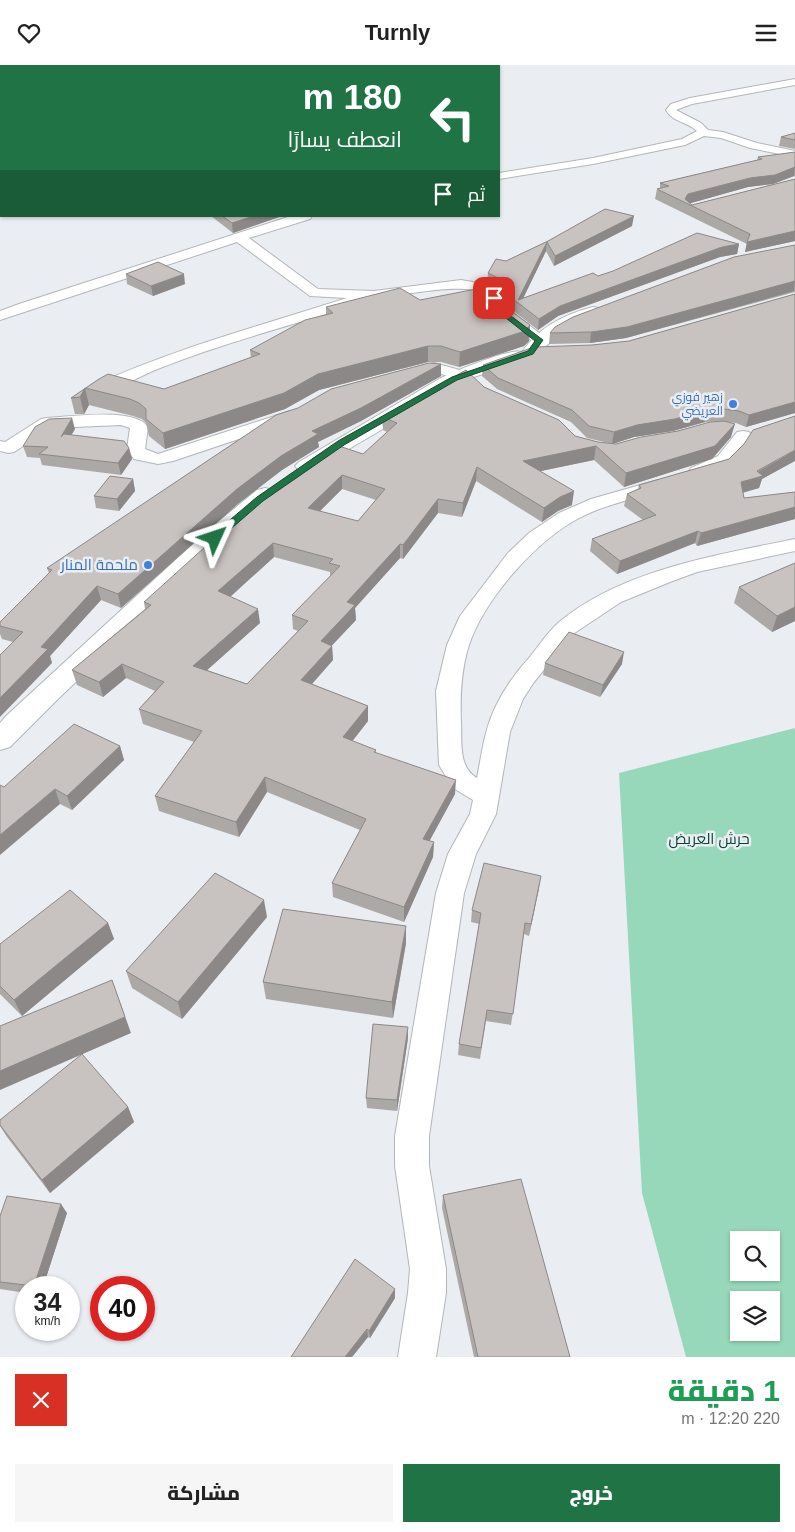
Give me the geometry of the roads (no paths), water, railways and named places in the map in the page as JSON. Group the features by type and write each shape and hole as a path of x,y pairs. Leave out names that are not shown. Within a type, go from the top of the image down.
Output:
{"street":[{"path":"702,133 702,130 697,125 673,114 672,108 690,101 795,82"},
{"path":"500,176 662,148 684,142 702,133 723,135 748,145 795,154"},
{"path":"0,316 303,217"},
{"path":"239,237 312,291 326,294 374,295 450,285 478,286 493,294 505,314 540,348"},
{"path":"0,447 8,448 75,403 122,378 188,351 275,327 374,295"},
{"path":"0,740 47,692 225,529 287,479 341,443 469,378 540,348 560,325 609,306"},
{"path":"398,377 434,369 469,378"},
{"path":"47,423 130,421 139,427 137,452 144,457 158,459 173,456 292,415 307,407"},
{"path":"487,796 462,781 451,765 448,691 458,645 471,616 504,570 536,537 566,517 598,503 719,465 733,451 744,432"},
{"path":"417,1357 427,1293 428,1269 412,1166 412,1136 450,893 462,854 483,814 498,732 512,698 543,654 565,629 614,597 692,567 795,545"}],"place":[{"name":"زهير فوزي العريضي","path":"733,404"},
{"name":"ملحمة المنار","path":"148,565"}],"park label":[{"name":"حرش العريض","path":"709,839"}]}
